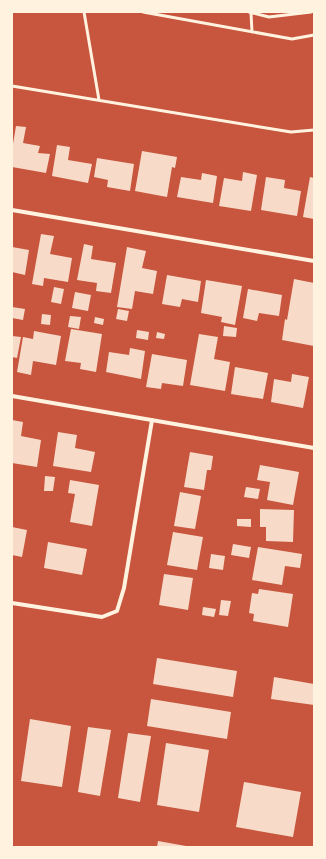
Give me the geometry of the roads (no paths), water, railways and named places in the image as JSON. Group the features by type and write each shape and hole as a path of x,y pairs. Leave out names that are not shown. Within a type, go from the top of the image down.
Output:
{"street":[{"path":"12,210 314,261"},
{"path":"12,396 314,448"},
{"path":"12,603 102,617 116,611 124,588 152,420"}],"lane":[{"path":"84,12 99,100"},
{"path":"143,12 292,39 314,34"},
{"path":"252,32 250,12 269,17 311,12"},
{"path":"12,86 291,132 314,130"}]}
